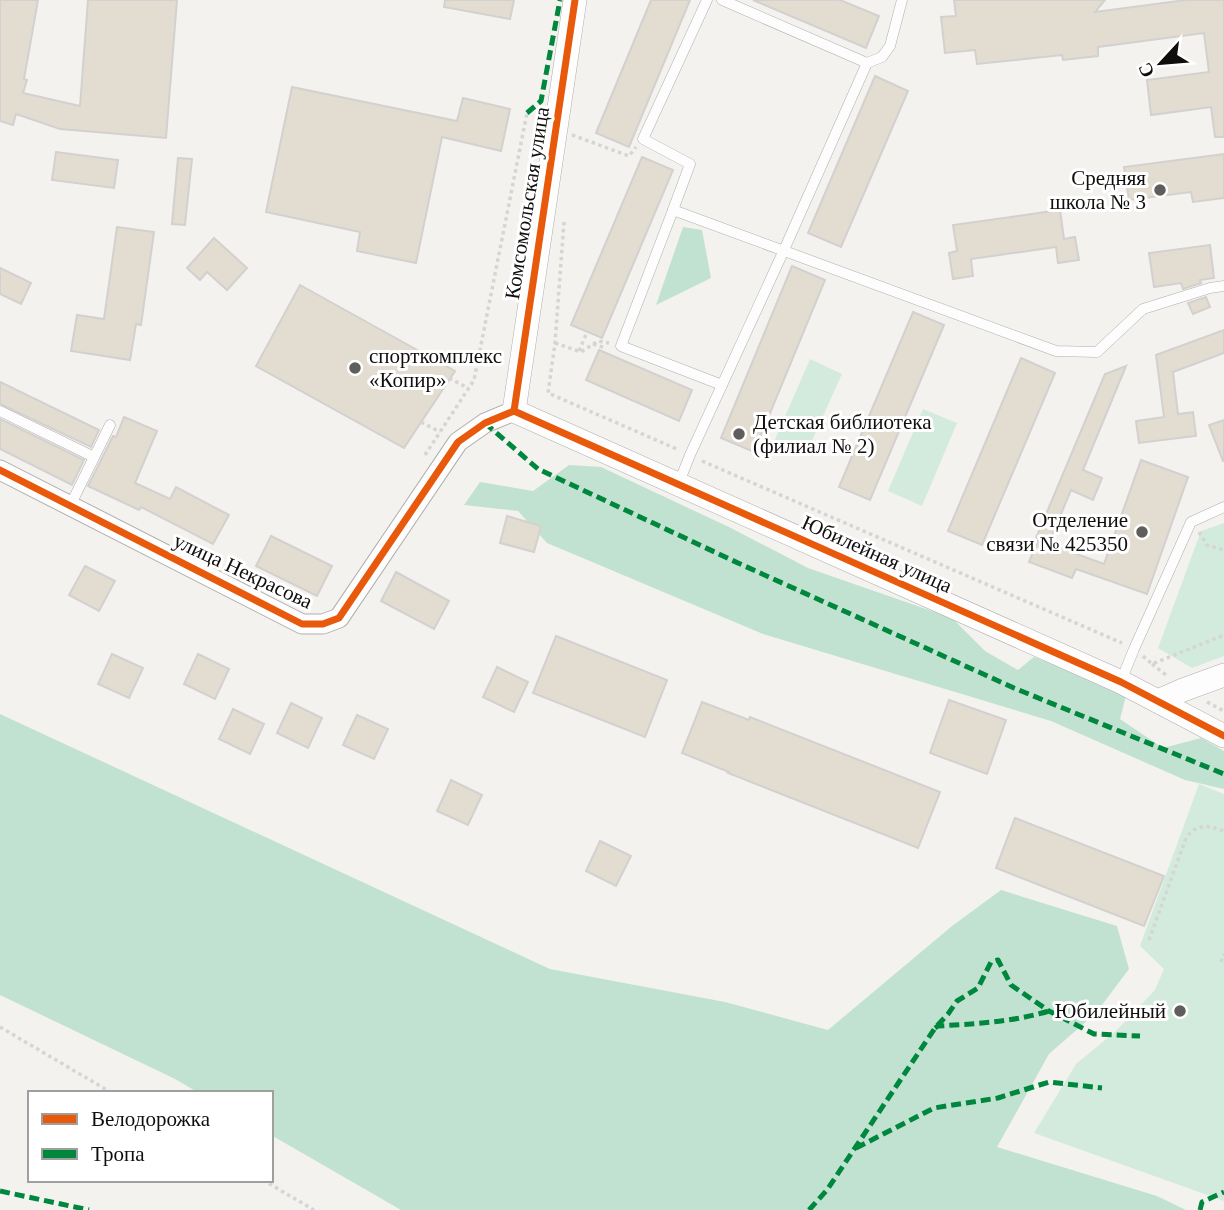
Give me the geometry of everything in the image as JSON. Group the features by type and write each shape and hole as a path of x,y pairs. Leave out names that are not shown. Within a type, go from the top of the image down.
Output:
{"street":[{"name":"Комсомольская улица","path":"514,411 575,0"},
{"name":"Юбилейная улица","path":"514,411 1121,681 1224,736"},
{"name":"улица Некрасова","path":"0,471 302,624 323,624 339,618 458,442 485,423 514,411"},
{"path":"1158,701 1224,675"}],"lane":[{"path":"707,0 643,139 690,164 621,346 722,385"},
{"path":"722,0 867,63"},
{"path":"678,485 867,63 882,57 890,46 902,0"},
{"path":"673,210 1056,351 1097,352 1143,309 1224,286"},
{"path":"0,411 94,457"},
{"path":"70,506 110,425"},
{"path":"1121,681 1191,522 1224,507"}],"path":[{"path":"420,464 474,380 527,113"},
{"path":"570,134 629,156 643,139"},
{"path":"564,217 555,343 548,393 1134,649 1152,664 1224,635"},
{"path":"579,351 587,332"},
{"path":"555,343 581,352 598,341 621,346"},
{"path":"593,344 606,348"},
{"path":"449,378 468,388"},
{"path":"421,422 440,432"},
{"path":"1191,522 1207,545 1224,550"},
{"path":"1149,940 1186,838 1197,827 1210,826 1224,831"},
{"path":"1221,962 1224,954"},
{"path":"0,1027 109,1091"},
{"path":"266,1182 314,1210"}],"green space":[{"path":"683,227 702,230 711,278 656,305"},
{"path":"810,359 842,374 805,456 774,442"},
{"path":"923,409 957,423 922,506 888,491"},
{"path":"569,465 601,467 731,528 808,568 952,618 985,651 1018,670 1034,657 1127,692 1120,719 1163,748 1201,738 1224,751 1224,789 1185,780 1051,721 763,634 547,543 518,511 464,505 480,482 533,491"},
{"path":"1224,523 1224,656 1192,668 1158,648 1201,531"},
{"path":"0,714 550,969 725,1002 828,1030 952,926 1001,890 1117,926 1129,969 1096,1013 1049,1054 997,1147 1157,1196 1186,1210 401,1210 273,1136 273,1091 196,1091 0,995"},
{"name":"Юбилейный","path":"1199,784 1224,794 1224,1201 1034,1133 1076,1064 1116,1031 1155,990 1164,969 1140,946"}],"building":[{"path":"0,0 38,0 23,93 80,106 88,0 177,0 166,138 60,129 16,114 13,125 0,121"},
{"path":"445,0 514,0 510,19 444,7"},
{"path":"651,0 690,0 629,147 596,133"},
{"path":"753,0 840,0 879,16 866,48"},
{"path":"954,0 1105,0 1095,12 1186,0 1224,0 1224,137 1215,137 1211,107 1151,115 1147,80 1209,72 1204,33 1098,47 1098,56 1063,60 1062,55 977,64 975,50 945,53 941,17 956,16"},
{"path":"875,76 908,91 841,247 808,233"},
{"path":"292,87 457,121 463,98 510,109 501,151 442,137 416,263 357,251 360,232 266,212"},
{"path":"56,152 118,160 114,188 52,180"},
{"path":"1224,154 1224,198 1193,202 1191,192 1129,200 1124,167"},
{"path":"642,157 673,170 602,338 571,325"},
{"path":"178,158 192,159 185,225 172,224"},
{"path":"1060,210 1064,239 1075,237 1079,260 1058,263 1056,247 971,259 973,276 953,279 949,253 957,251 953,225"},
{"path":"117,227 154,232 141,325 136,324 130,360 71,351 77,315 104,319"},
{"path":"214,238 247,268 227,290 207,272 200,280 187,268"},
{"path":"1210,245 1214,278 1200,280 1201,283 1183,289 1181,283 1154,287 1149,253"},
{"path":"792,266 825,280 754,452 721,438"},
{"path":"0,268 31,283 21,304 0,294"},
{"name":"спорткомплекс «Копир»","path":"300,285 455,371 404,448 256,366"},
{"path":"1206,297 1210,307 1193,314 1188,303"},
{"path":"913,312 944,325 870,500 839,487"},
{"path":"1224,330 1224,353 1173,372 1178,414 1193,412 1196,436 1139,443 1136,421 1164,417 1156,355"},
{"path":"599,350 692,390 679,421 586,380"},
{"path":"1021,358 1055,373 982,545 948,531"},
{"path":"1126,366 1083,470 1102,478 1093,500 1071,490 1049,543 1036,538 1105,374"},
{"path":"0,382 99,430 91,447 0,404"},
{"path":"124,417 157,431 135,483 170,499 176,487 229,515 213,544 141,507 139,510 88,486 113,436 116,437"},
{"path":"0,419 84,460 72,485 0,449"},
{"path":"1224,420 1224,461 1223,461 1209,425"},
{"name":"Отделение связи № 425350","path":"1141,460 1188,477 1147,594 1076,569 1072,578 1029,562 1038,540 1104,564"},
{"path":"507,516 541,526 534,552 500,543"},
{"path":"271,536 332,566 317,596 256,566"},
{"path":"85,566 115,581 99,611 69,595"},
{"path":"396,572 449,601 434,629 381,601"},
{"path":"556,636 667,680 645,737 533,693"},
{"path":"112,654 143,668 129,698 98,684"},
{"path":"198,654 229,669 215,699 184,684"},
{"path":"497,667 528,682 514,712 483,697"},
{"path":"949,700 1006,720 987,774 930,753"},
{"path":"702,702 749,720 750,717 940,792 918,848 682,753"},
{"path":"291,703 322,718 308,748 277,733"},
{"path":"233,709 264,724 250,754 219,739"},
{"path":"357,715 388,729 374,759 343,745"},
{"path":"451,780 482,795 468,825 437,811"},
{"path":"1015,818 1164,876 1144,926 996,868"},
{"path":"600,841 631,856 616,886 586,871"}],"marked path":[{"path":"527,113 541,101 560,0"},
{"path":"485,423 538,469 1014,688 1224,774"},
{"path":"809,1210 827,1190 935,1028 957,1001 978,988 991,962 998,960 1011,985 1049,1011 1094,1034 1140,1036"},
{"path":"935,1028 1008,1020 1049,1011"},
{"path":"856,1148 934,1108 998,1098 1049,1082 1102,1088"},
{"path":"0,1191 89,1210"},
{"path":"1200,1210 1202,1202 1224,1192"}],"cycle path":[{"path":"514,411 575,0"},
{"path":"514,411 1121,682 1224,736"},
{"path":"0,470 302,624 323,624 339,618 458,442 485,423 514,411"}],"place":[{"name":"Средняя школа № 3","path":"1160,190"},
{"name":"спорткомплекс «Копир»","path":"355,368"},
{"name":"Детская библиотека (филиал № 2)","path":"739,434"},
{"name":"Отделение связи № 425350","path":"1142,532"},
{"name":"Юбилейный","path":"1180,1011"}]}
